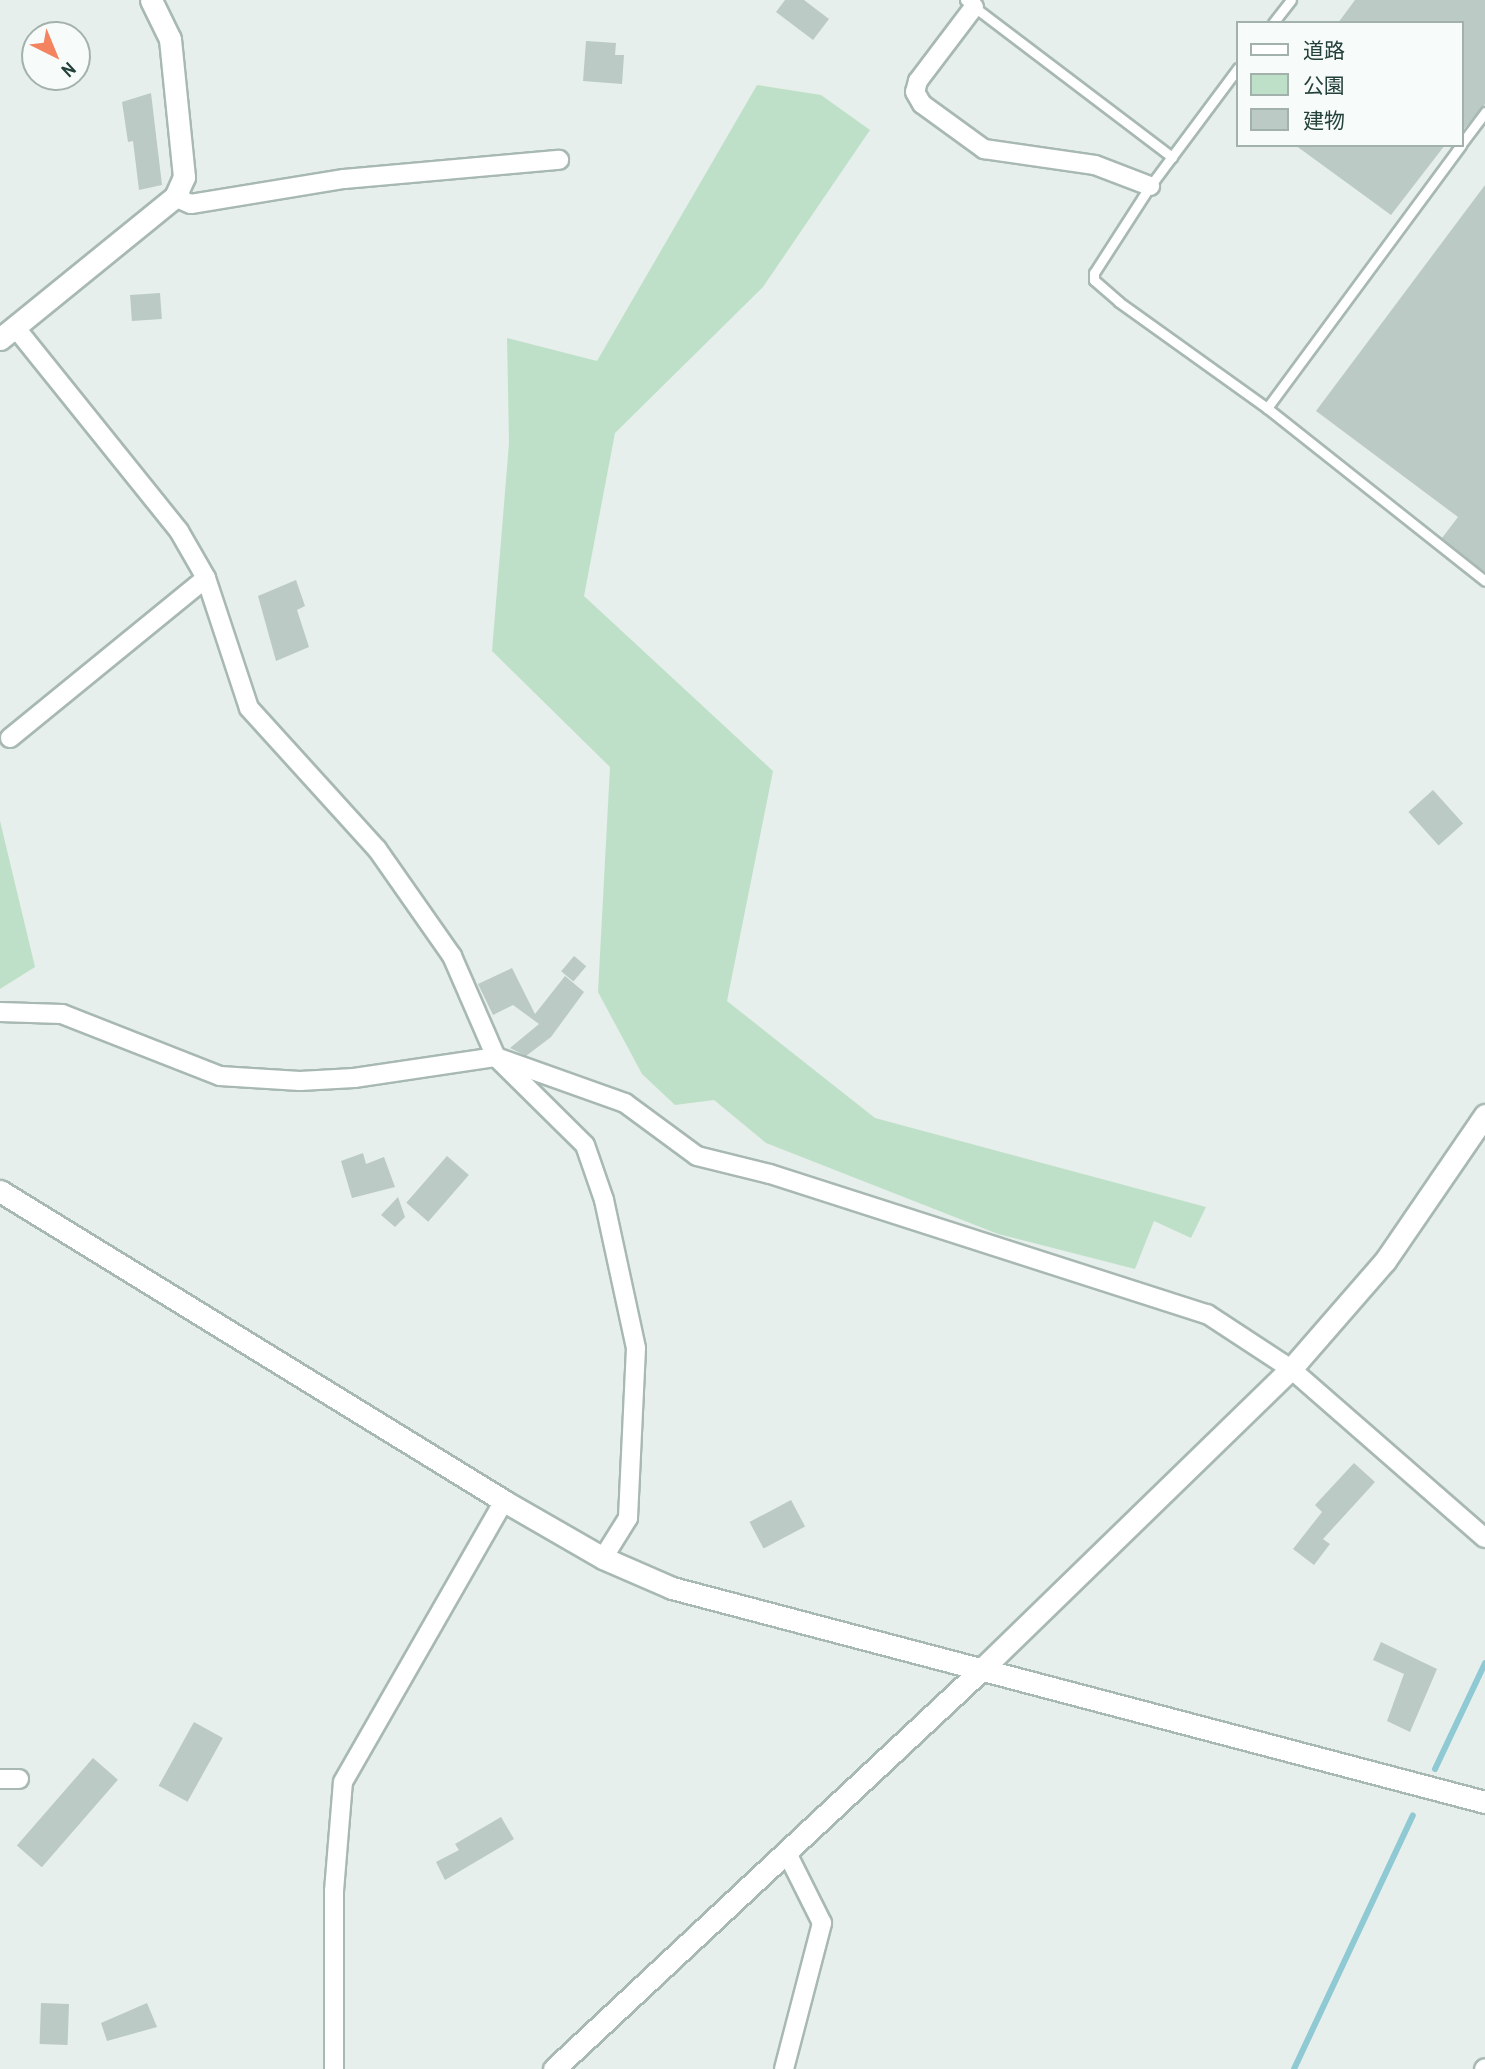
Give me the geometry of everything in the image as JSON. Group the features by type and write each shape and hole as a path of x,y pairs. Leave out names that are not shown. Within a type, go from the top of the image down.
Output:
{"street":[{"path":"151,0 170,39 181,122 184,177 176,197 7,333 179,531 206,578 249,708 377,849 452,956 496,1057 586,1145 604,1200 636,1348 628,1518 604,1558"},
{"path":"970,4 918,81 915,92 922,104 984,149 1095,165 1150,186"},
{"path":"176,197 191,204 344,179 559,160"},
{"path":"10,738 206,578"},
{"path":"0,1012 62,1014 220,1076 300,1081 354,1079 496,1057 625,1103 697,1156 769,1174 1207,1314 1291,1369 1485,1538"},
{"path":"554,2069 981,1670 1291,1369 1385,1261 1485,1115"},
{"path":"0,1191 505,1501 604,1558 673,1588 1485,1802"},
{"path":"334,2069 334,1891 343,1782 505,1501"},
{"path":"0,1779 19,1779"},
{"path":"784,2069 822,1923 787,1853"}],"lane":[{"path":"1275,21 1291,0"},
{"path":"970,4 1172,157"},
{"path":"1236,71 1101,257 1094,280 1268,408 1485,582"},
{"path":"1464,141 1485,112"},
{"path":"1268,408 1460,147"}],"green space":[{"path":"757,85 821,95 870,130 763,287 615,433 584,596 773,771 727,1001 875,1118 1206,1207 1191,1238 1154,1221 1135,1269 998,1234 766,1143 714,1100 675,1105 642,1074 598,992 610,767 492,651 509,443 507,338 597,361"},
{"path":"0,821 35,967 0,989"}],"building":[{"path":"785,0 804,0 829,19 813,40 776,12"},
{"path":"1355,0 1485,0 1485,104 1464,129 1464,21 1339,21"},
{"path":"586,41 616,43 615,55 624,55 622,84 583,81"},
{"path":"151,93 162,185 139,190 133,141 128,142 122,102"},
{"path":"1298,147 1443,147 1391,215"},
{"path":"1485,185 1485,572 1442,538 1458,517 1316,411"},
{"path":"160,293 162,319 132,321 130,295"},
{"path":"296,580 305,606 297,610 309,647 276,661 258,596"},
{"path":"1433,790 1463,823 1439,846 1408,812"},
{"path":"574,956 586,966 573,982 561,971"},
{"path":"512,968 535,1014 565,976 584,992 551,1037 526,1056 510,1048 539,1024 513,1005 493,1015 478,984"},
{"path":"363,1153 366,1164 384,1157 395,1187 352,1198 341,1161"},
{"path":"447,1156 469,1175 428,1222 406,1203"},
{"path":"398,1197 405,1217 395,1227 381,1215"},
{"path":"1354,1463 1375,1482 1323,1539 1330,1544 1314,1565 1293,1549 1322,1512 1315,1505"},
{"path":"791,1500 805,1526 764,1549 750,1522"},
{"path":"1381,1642 1437,1669 1410,1732 1387,1721 1404,1674 1373,1660"},
{"path":"194,1722 223,1738 187,1802 159,1786"},
{"path":"93,1758 118,1780 42,1867 17,1846"},
{"path":"501,1817 514,1839 445,1880 436,1862 459,1850 455,1844"},
{"path":"41,2003 69,2004 68,2045 40,2044"},
{"path":"147,2003 157,2027 107,2041 101,2023"}],"waterway":[{"path":"1435,1769 1485,1663"},
{"path":"1294,2069 1413,1815"}]}
